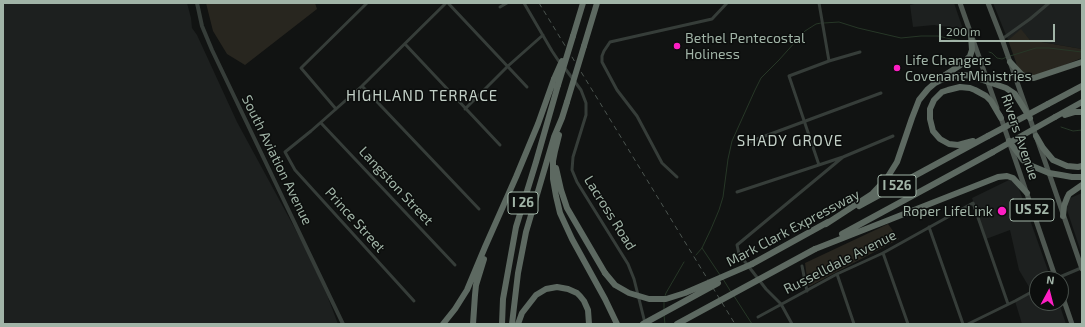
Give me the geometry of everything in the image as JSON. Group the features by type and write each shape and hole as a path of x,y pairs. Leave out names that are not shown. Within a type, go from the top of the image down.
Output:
{"highway":[{"path":"443,324 467,290 556,82 578,22 583,3"},
{"name":"I 26","path":"512,324 518,273 526,232 554,137 562,118 597,3"},
{"path":"826,224 872,194 887,178 897,162 919,100 935,83 967,60 972,50 971,35"},
{"path":"1010,62 1026,77 1034,78 1082,62"},
{"path":"935,83 950,77 964,75 1006,88 1015,94 1030,118"},
{"name":"I 26","path":"502,324 503,299 516,227 536,162 556,82"},
{"name":"Mark Clark Expressway","path":"644,324 806,234 1082,86"},
{"path":"988,136 958,145 949,144 933,131 930,119 930,109 934,100 942,92 960,87 970,88 981,93 991,101 1001,118"},
{"name":"Mark Clark Expressway","path":"677,324 1082,102"},
{"path":"1055,117 1075,112 1082,112"},
{"path":"562,118 556,168 563,197 567,208 605,272 615,285 636,296 656,300 666,299 685,293 752,264"},
{"path":"560,135 555,151 553,179 558,204 566,228 617,324"},
{"path":"1036,136 1043,148 1053,160 1067,166 1082,166"},
{"path":"1009,141 1027,164 1050,172 1072,177 1082,177"},
{"path":"815,249 998,177 1007,176 1013,178 1027,193"},
{"path":"1063,216 1064,206 1069,194 1082,185"},
{"path":"473,324 476,285 494,227"},
{"path":"518,324 522,313 531,300 541,292 552,287 574,291 580,296 588,310 589,324"}],"main road":[{"name":"Rivers Avenue","path":"960,3 1053,271"},
{"name":"Rivers Avenue","path":"988,3 1050,172 1063,216 1082,268"},
{"path":"1068,311 1072,324"}],"street":[{"name":"South Aviation Avenue","path":"197,3 202,26 212,50 343,324"},
{"path":"336,109 301,68 367,3"},
{"path":"321,122 362,86 447,3 527,87"},
{"path":"500,8 507,3"},
{"path":"465,109 508,66 544,35 524,3"},
{"path":"677,177 662,163 637,116 617,90 602,62 602,56 610,42 712,20 728,3"},
{"path":"819,3 829,61"},
{"path":"1002,39 1049,3"},
{"name":"Lacross Road","path":"544,35 552,51 581,90 586,103 586,115 573,157 572,170 577,182 628,264 634,279 644,324"},
{"path":"405,44 500,145"},
{"path":"819,165 789,76 829,61 860,52"},
{"path":"362,86 479,209"},
{"path":"749,142 881,93"},
{"name":"Prince Street","path":"321,122 285,152 295,170 414,301"},
{"name":"Langston Street","path":"321,122 455,265"},
{"path":"737,192 843,157 893,136"},
{"path":"792,324 781,304 766,289 739,254 737,245 843,157"},
{"name":"Russelldale Avenue","path":"758,317 837,274 883,253 974,202 1008,304"},
{"path":"929,227 963,324"},
{"path":"883,253 908,324"},
{"path":"802,266 807,291"},
{"path":"1069,274 1082,268"},
{"path":"837,274 854,324"},
{"path":"968,324 1029,293"}],"shaded area":[{"path":"3,3 187,3 192,28 197,35 237,122 306,249 327,295 338,324 3,324"},
{"path":"206,3 315,3 317,9 245,65 227,54 213,31"},
{"path":"919,3 954,3 963,29 934,25 913,27 910,5"},
{"path":"993,3 1082,3 1082,49 1030,40 1021,30 1008,40"},
{"path":"1021,29 1030,40 1082,49 1082,58 1039,75 1030,76 1023,73 1018,68 1008,40"},
{"path":"1011,179 1017,184 1048,271 1029,271 1029,287 1019,270 1010,230 986,239 972,198"},
{"path":"1082,193 1082,255 1066,207 1068,199"},
{"path":"888,224 899,239 810,286 808,285 805,263"},
{"path":"1029,294 1029,311 1062,311 1066,324 1022,324 1015,301"}],"waterway":[{"path":"824,23 839,22 901,38 938,36 963,41"},
{"path":"696,255 702,248 719,210 723,197 732,141 761,78 805,31 816,24 821,23"},
{"path":"1010,56 1036,48 1082,52"},
{"path":"989,52 997,58 1002,59 1007,57"},
{"path":"1061,127 1073,131 1082,130"},
{"path":"702,248 720,275"},
{"path":"665,296 684,262"},
{"path":"723,279 731,292"},
{"path":"734,296 752,324"},
{"path":"664,301 664,309"},
{"path":"664,315 665,324"}],"railway":[{"path":"539,3 735,324"}],"place":[{"name":"Bethel Pentecostal Holiness","path":"677,46"},
{"name":"Life Changers Covenant Ministries","path":"897,68"},
{"name":"Roper LifeLink","path":"1002,211"}],"district":[{"name":"HIGHLAND TERRACE","path":"422,96"},
{"name":"SHADY GROVE","path":"790,141"}]}
